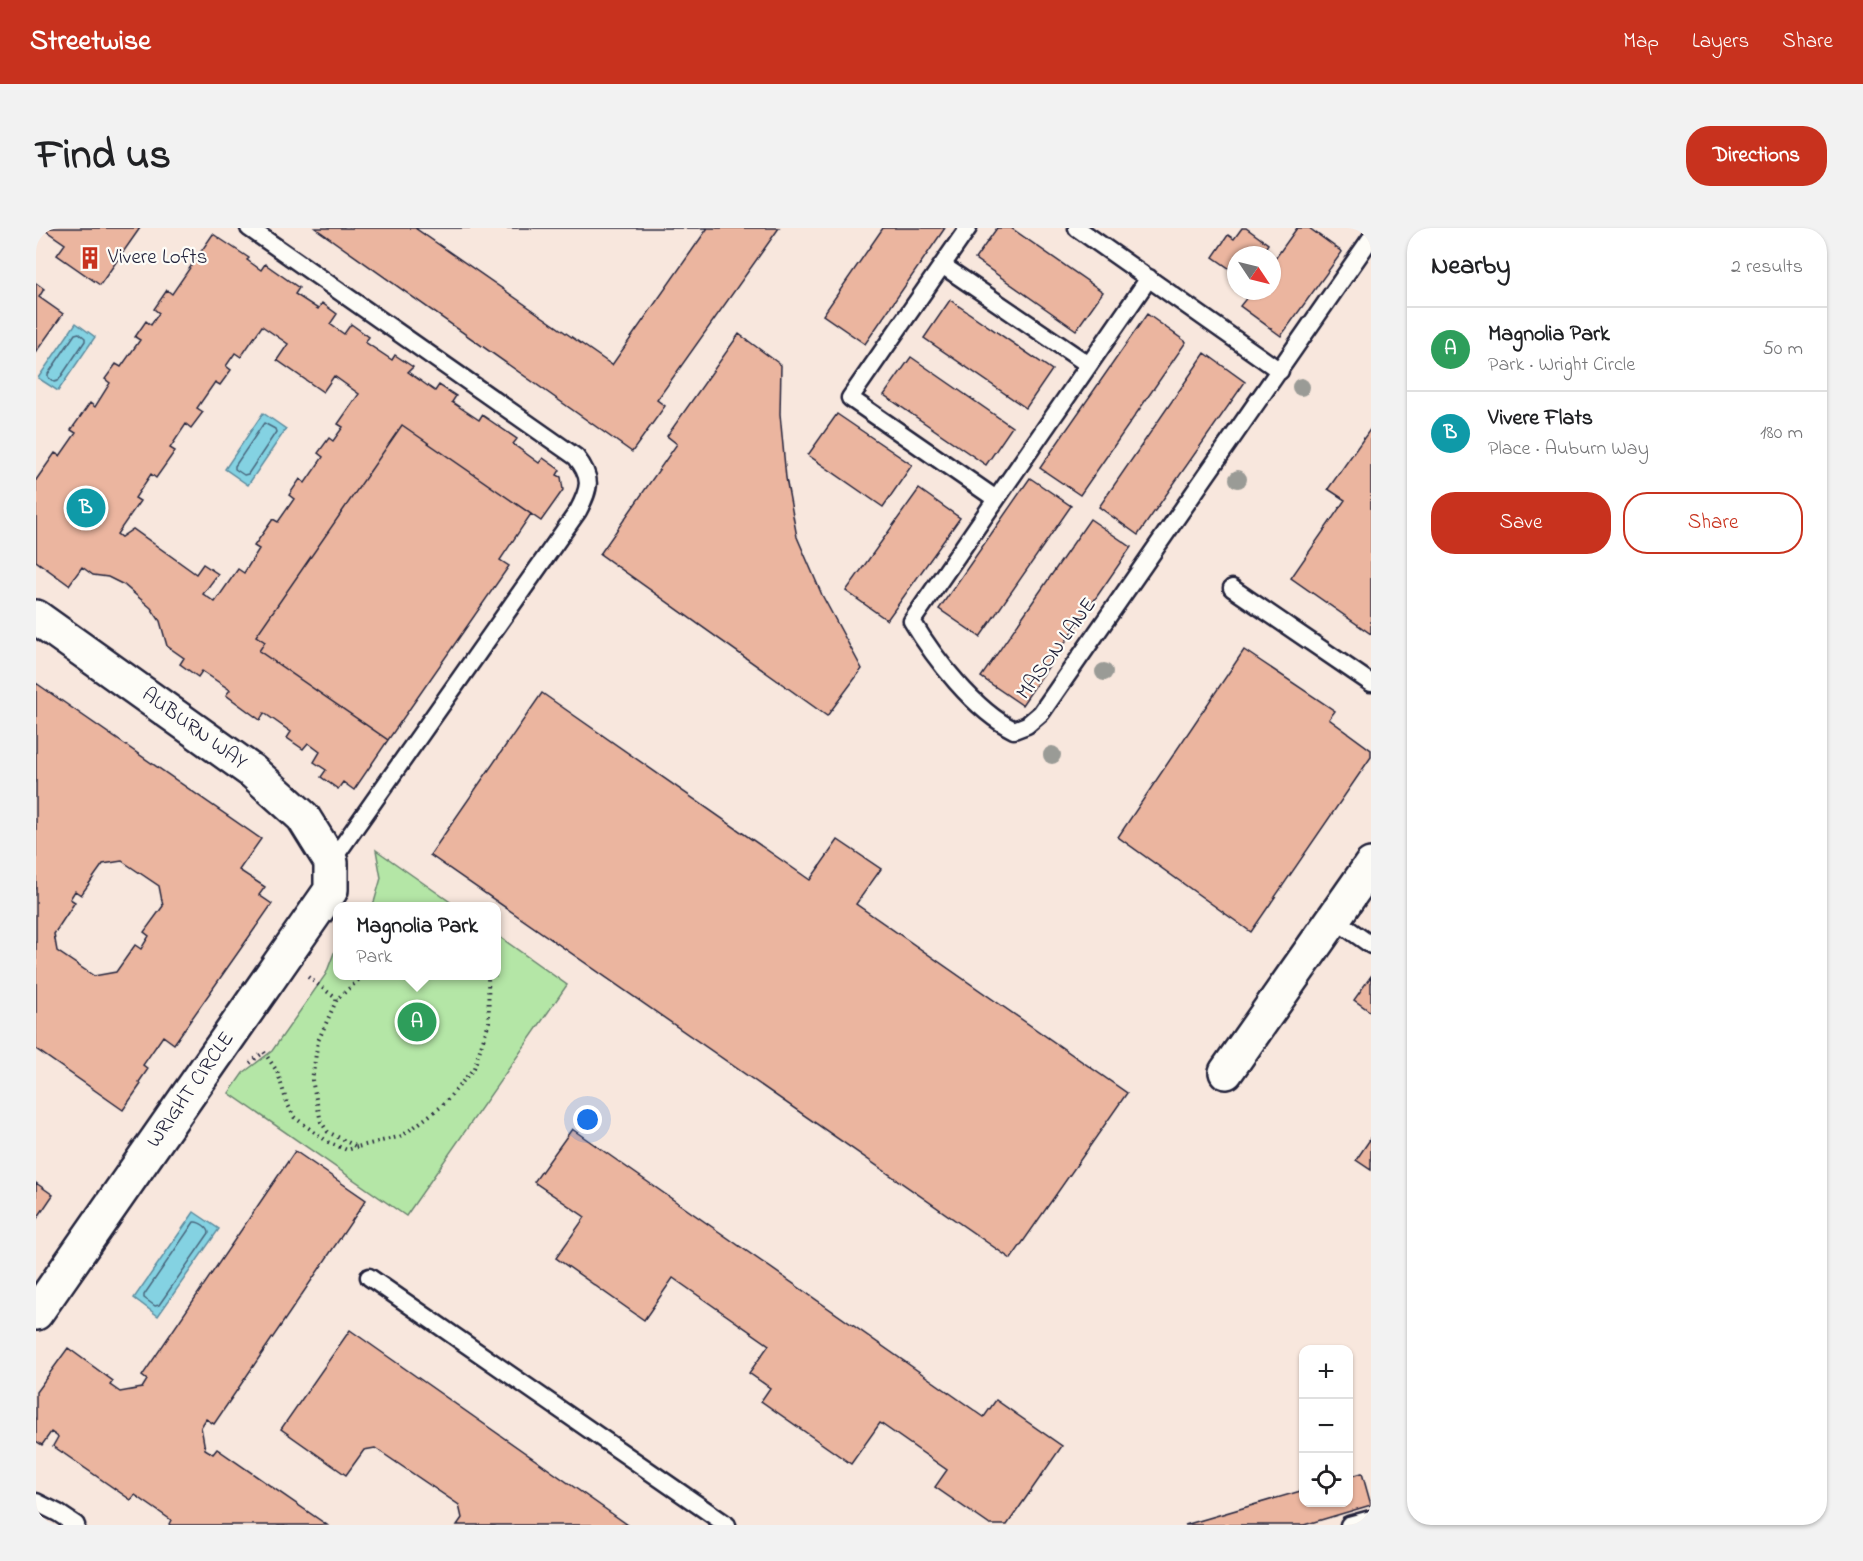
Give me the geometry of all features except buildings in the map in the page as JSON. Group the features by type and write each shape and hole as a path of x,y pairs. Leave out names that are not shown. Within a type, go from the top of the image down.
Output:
{"street":[{"name":"AUBURN WAY","path":"36,617 253,772 303,817 332,862"},
{"name":"WRIGHT CIRCLE","path":"36,1313 331,890 332,862"},
{"path":"1226,1072 1371,865"}],"lane":[{"path":"249,228 576,457 586,469 589,490 578,511 332,862"},
{"path":"968,228 850,398 996,499"},
{"path":"1077,228 1280,370"},
{"name":"MASON LANE","path":"1149,278 912,621 925,643 949,673 978,703 1014,730 1027,725 1041,713 1371,238"},
{"path":"942,265 1089,365"},
{"path":"1232,588 1371,683"},
{"path":"1334,919 1371,945"},
{"path":"369,1277 727,1525"},
{"path":"36,1502 76,1525"},
{"path":"1349,1525 1371,1519"}],"path":[{"path":"283,959 337,999"},
{"path":"357,1147 328,1132 321,1122 312,1080 318,1041 337,999 358,980"},
{"path":"221,1047 246,1066 264,1052 277,1071 287,1104 294,1117 328,1142 347,1150 402,1137 442,1106 474,1068 489,1022 488,980"}],"green space":[{"path":"376,850 450,902 374,902 381,878"},
{"path":"501,938 567,985 406,1216 229,1093 243,1073 272,1051 326,974 333,956 333,980 501,980"}],"water":[{"path":"76,323 95,337 58,391 38,378"},
{"path":"263,413 286,429 248,485 225,469"},
{"path":"194,1212 219,1229 158,1316 134,1298"}],"place":[{"name":"Vivere Lofts","path":"90,258"},
{"name":"Vivere Flats","path":"86,508"},
{"name":"Magnolia Park","path":"417,1022"}]}
